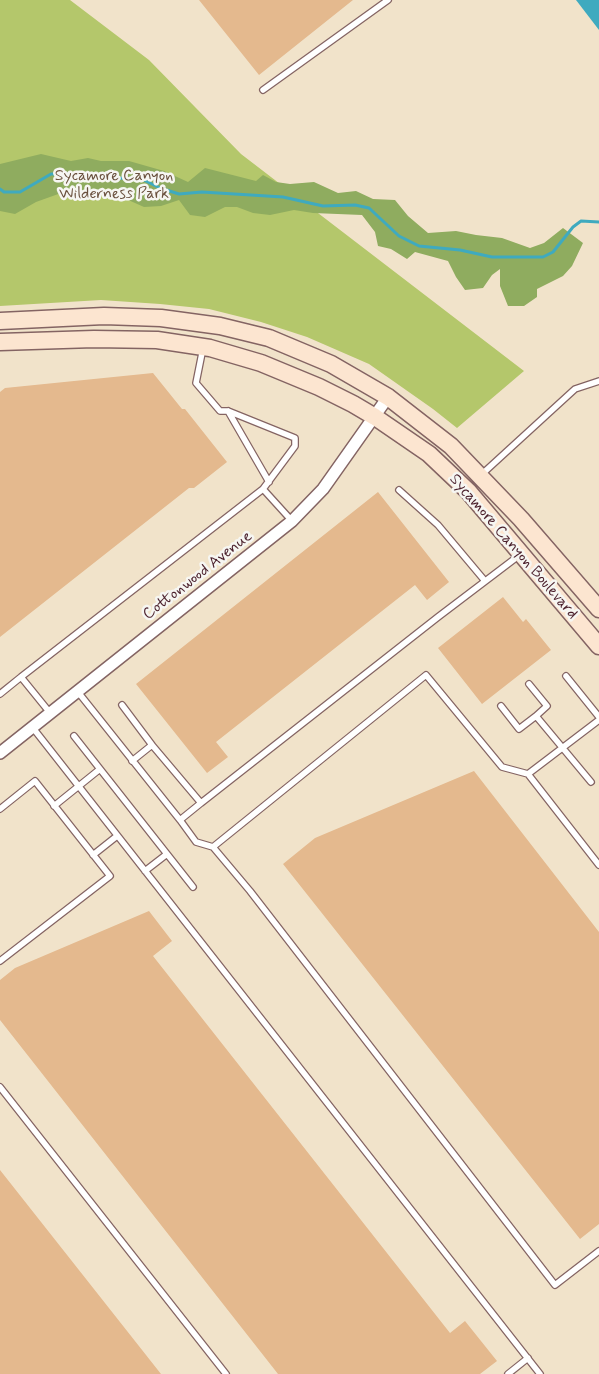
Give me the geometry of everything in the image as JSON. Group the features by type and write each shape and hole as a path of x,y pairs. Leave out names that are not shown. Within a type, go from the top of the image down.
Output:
{"main road":[{"name":"Sycamore Canyon Boulevard","path":"0,321 104,316 161,318 220,326 269,338 331,364 388,397 451,446 599,609"},
{"name":"Sycamore Canyon Boulevard","path":"0,342 94,339 157,340 203,347 261,363 319,387 375,417 429,454 468,491 599,646"}],"street":[{"name":"Cottonwood Avenue","path":"0,754 292,521 323,489 388,397"}],"lane":[{"path":"263,90 388,0"},
{"path":"0,694 263,489 295,446 295,438 228,411 220,411 196,383 203,347"},
{"path":"480,476 574,389 599,381"},
{"path":"228,411 269,482"},
{"path":"263,489 292,521"},
{"path":"400,490 438,525 485,581"},
{"path":"180,820 522,553"},
{"path":"213,848 426,675 502,767 528,774 599,865"},
{"path":"528,774 599,718 566,676"},
{"path":"21,677 51,714"},
{"path":"501,706 520,729 547,706 529,684"},
{"path":"78,692 196,842 213,848 250,891 555,1285 599,1251"},
{"path":"122,705 201,803"},
{"path":"536,716 591,782"},
{"path":"33,728 540,1374"},
{"path":"74,736 193,887"},
{"path":"132,761 152,744"},
{"path":"54,806 100,769"},
{"path":"0,809 35,781 110,876 0,961"},
{"path":"93,855 117,836"},
{"path":"145,871 167,854"},
{"path":"0,1087 226,1374"},
{"path":"508,1374 528,1358"}],"green space":[{"name":"Sycamore Canyon Wilderness Park","path":"0,0 70,0 149,60 241,154 524,371 457,428 369,364 307,337 261,322 209,309 101,300 0,306"},
{"path":"41,154 71,161 88,158 101,161 129,161 164,171 188,182 205,168 256,181 263,175 276,182 290,184 314,182 338,193 356,191 373,199 395,200 408,216 428,233 456,231 502,238 530,248 544,243 563,228 583,243 572,266 563,276 537,289 537,297 524,306 508,306 500,286 500,269 492,275 483,288 465,290 448,261 415,252 407,259 391,249 378,246 375,232 362,215 313,213 294,210 270,215 253,213 237,207 225,207 205,217 190,215 179,200 161,206 144,207 126,199 109,188 90,195 75,188 36,202 15,214 0,211 0,164"}],"water":[{"path":"576,0 599,0 599,30"}],"building":[{"path":"199,0 353,0 259,75"},
{"path":"153,373 182,409 185,409 227,462 194,488 189,488 0,637 0,392 5,388"},
{"path":"378,492 449,582 427,600 415,585 216,742 228,757 207,773 136,684"},
{"path":"503,597 523,622 526,619 551,650 482,704 438,648"},
{"path":"474,771 599,932 599,1224 580,1239 283,864 315,838"},
{"path":"149,911 172,941 153,956 450,1333 465,1321 497,1361 480,1374 278,1374 0,1020 0,980 15,968"},
{"path":"0,1170 161,1374 0,1374"}],"waterway":[{"path":"0,189 4,192 20,192 51,174 68,174 144,180 179,194 202,192 283,197 323,206 355,205 369,208 399,236 419,246 460,250 492,257 543,257 553,252 573,227 581,221 599,222"}]}
